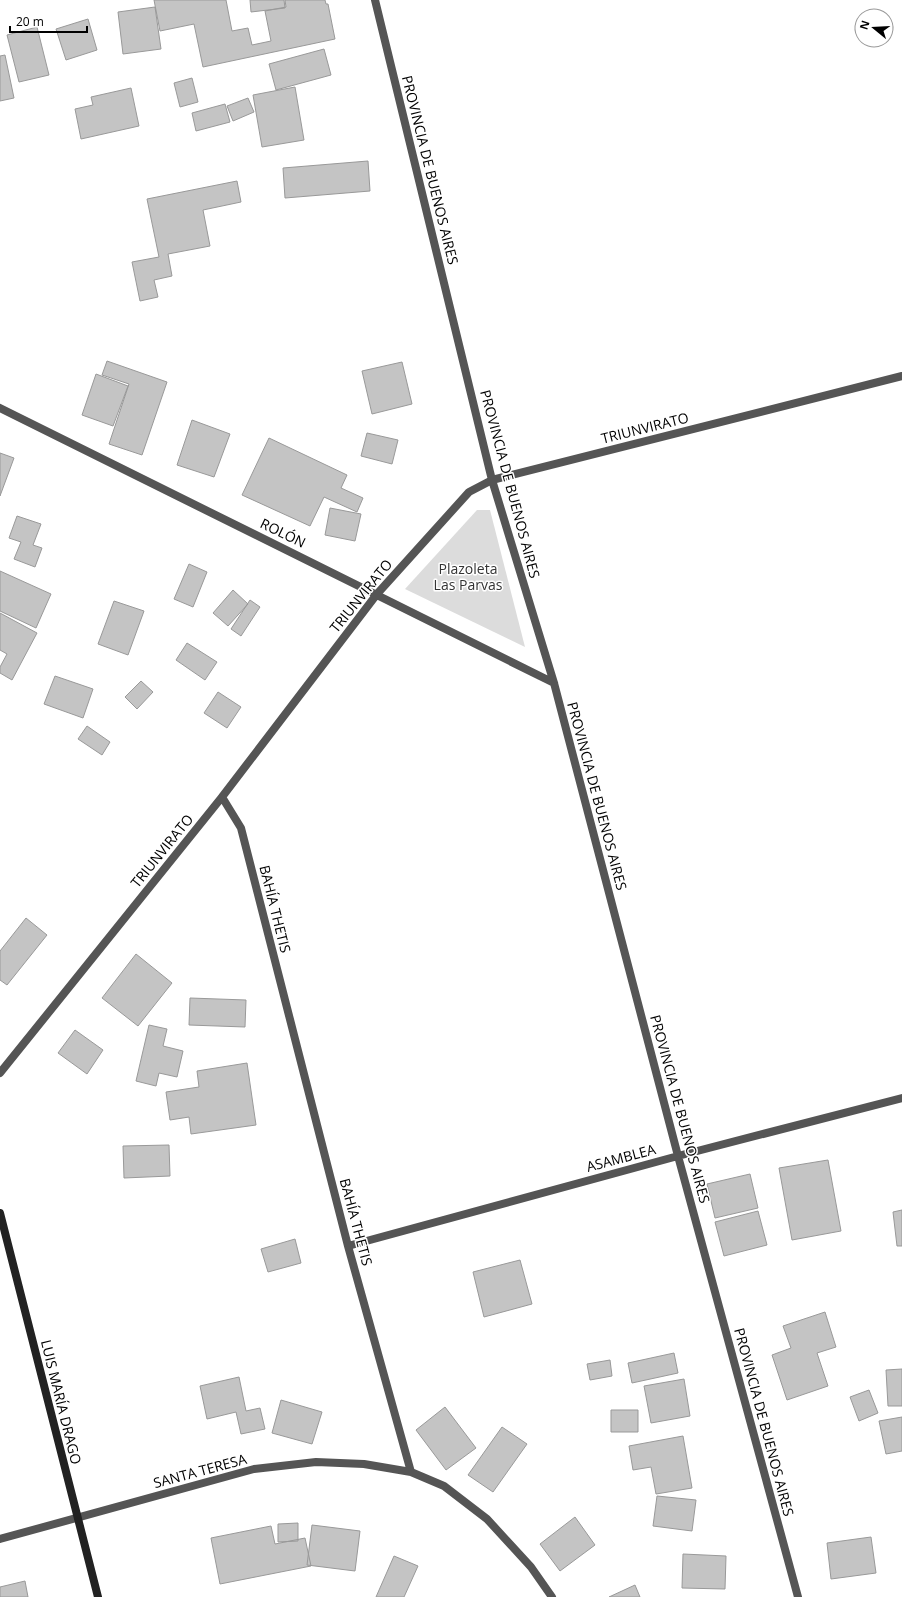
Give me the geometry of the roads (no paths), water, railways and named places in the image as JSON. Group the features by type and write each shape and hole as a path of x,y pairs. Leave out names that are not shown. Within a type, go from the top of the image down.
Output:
{"main road":[{"name":"LUIS MARÍA DRAGO","path":"0,1212 98,1597"}],"street":[{"name":"PROVINCIA DE BUENOS AIRES","path":"375,0 492,480 554,683 678,1156 798,1597"},
{"name":"TRIUNVIRATO","path":"0,1073 222,797 377,594 469,492 492,480 902,376"},
{"name":"ROLÓN","path":"0,408 554,683"},
{"name":"BAHÍA THETIS","path":"222,797 241,828 348,1246 411,1472"},
{"name":"ASAMBLEA","path":"348,1246 678,1156 902,1098"},
{"name":"SANTA TERESA","path":"0,1539 254,1469 316,1462 364,1464 411,1472"},
{"path":"411,1472 444,1486 487,1519 531,1567 552,1597"}],"park label":[{"name":"Plazoleta Las Parvas","path":"468,578"}]}
